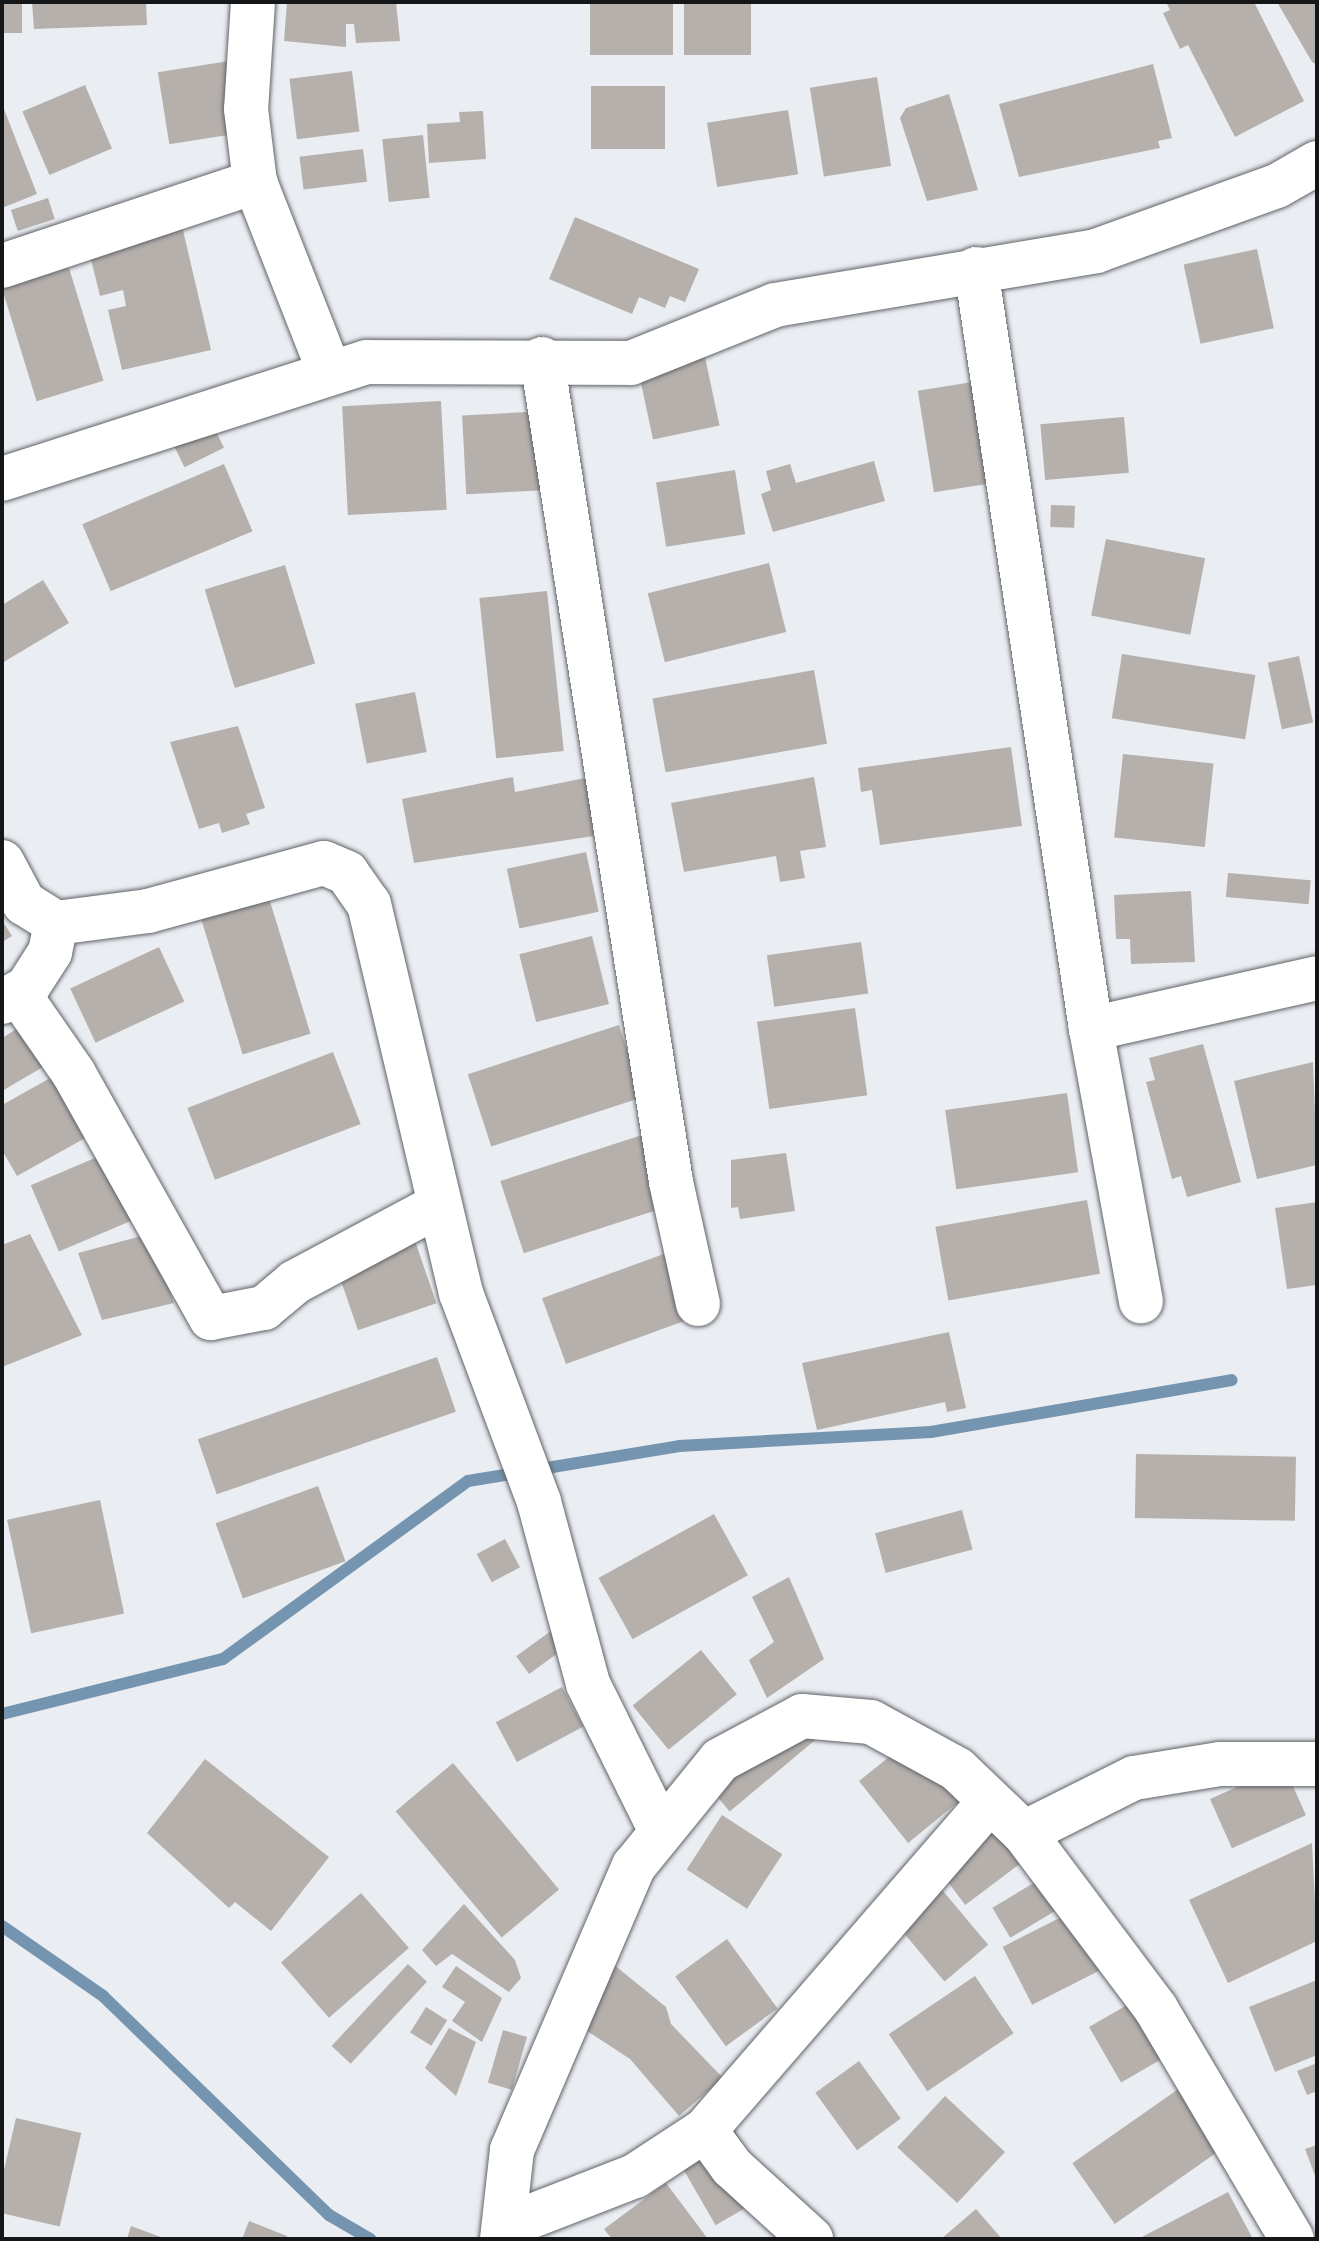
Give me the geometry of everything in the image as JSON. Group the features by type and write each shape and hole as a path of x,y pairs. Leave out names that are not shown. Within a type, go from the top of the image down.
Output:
{"street":[{"path":"253,2 246,109 255,182 330,373"},
{"path":"2,479 367,362 542,359 631,363 775,305 1096,251 1277,186 1317,163"},
{"path":"2,266 255,182"},
{"path":"976,269 1091,1029 1141,1301"},
{"path":"542,359 671,1182 698,1304"},
{"path":"2,862 24,903 56,923 148,911 324,863 347,873 369,904 461,1293 539,1502 588,1684 661,1831"},
{"path":"56,923 50,952 10,997 74,1074 211,1318 264,1308 295,1282 439,1205"},
{"path":"1091,1029 1317,978"},
{"path":"990,1801 705,2130 635,2176 504,2233 512,2150 634,1866 720,1760 802,1716 871,1722 957,1769 1024,1833 1156,2009 1292,2239"},
{"path":"1024,1833 1134,1778 1220,1764 1317,1764"},
{"path":"705,2130 732,2167 811,2239"}],"building":[{"path":"2,2 22,2 22,33 2,33"},
{"path":"32,2 146,2 147,25 34,29"},
{"path":"287,2 396,2 400,41 356,43 354,24 346,24 346,47 284,41"},
{"path":"590,2 673,2 673,55 590,55"},
{"path":"684,2 751,2 751,55 684,55"},
{"path":"1166,2 1254,2 1304,101 1235,137 1188,45 1180,49 1163,13 1170,10"},
{"path":"1277,2 1317,2 1317,65 1312,62"},
{"path":"229,61 240,133 169,144 158,72"},
{"path":"1153,64 1172,138 1158,141 1160,148 1019,177 999,104"},
{"path":"352,71 359,132 297,139 289,79"},
{"path":"877,77 891,166 824,177 810,88"},
{"path":"85,85 112,149 49,175 22,112"},
{"path":"591,86 665,86 665,149 591,149"},
{"path":"949,94 978,190 927,201 900,118 906,108"},
{"path":"2,104 37,194 2,208"},
{"path":"788,110 798,174 717,187 707,123"},
{"path":"483,111 486,159 429,163 427,124 460,122 459,112"},
{"path":"423,135 430,198 389,202 382,139"},
{"path":"363,149 367,182 303,190 299,157"},
{"path":"48,198 55,219 18,231 11,210"},
{"path":"179,213 211,350 122,370 108,310 126,306 123,290 100,296 85,235"},
{"path":"575,217 699,269 685,302 670,296 665,308 639,297 632,314 549,279"},
{"path":"1257,249 1274,328 1200,344 1184,265"},
{"path":"69,268 103,381 37,401 2,288"},
{"path":"705,357 720,425 653,440 638,371"},
{"path":"985,380 1001,482 934,492 918,391"},
{"path":"441,401 447,510 348,515 342,406"},
{"path":"206,411 224,448 184,467 166,430"},
{"path":"546,411 550,490 466,494 462,415"},
{"path":"1124,417 1129,473 1045,480 1040,424"},
{"path":"874,461 885,501 773,532 761,494 771,490 766,471 790,464 796,483"},
{"path":"224,464 253,531 111,591 82,524"},
{"path":"735,470 745,534 666,547 656,483"},
{"path":"1051,505 1075,506 1074,528 1050,527"},
{"path":"1106,539 1205,558 1190,635 1091,616"},
{"path":"769,563 786,632 665,662 648,593"},
{"path":"285,565 315,663 235,688 205,590"},
{"path":"43,580 69,623 2,663 2,605"},
{"path":"547,591 564,751 496,758 479,598"},
{"path":"1122,654 1255,675 1245,739 1112,718"},
{"path":"1299,656 1313,723 1282,729 1268,663"},
{"path":"814,670 827,744 666,772 652,698"},
{"path":"415,692 427,752 367,764 355,704"},
{"path":"238,726 265,808 246,814 250,824 222,833 219,823 199,829 170,742"},
{"path":"1011,747 1022,826 880,845 872,790 861,792 858,768"},
{"path":"1123,754 1214,764 1205,847 1114,838"},
{"path":"595,776 607,834 414,863 402,799 513,777 515,792"},
{"path":"814,777 826,847 800,851 805,878 780,882 776,856 684,872 671,803"},
{"path":"586,852 599,912 519,929 507,869"},
{"path":"1228,873 1311,880 1309,904 1226,897"},
{"path":"1191,891 1195,962 1131,964 1130,939 1116,939 1114,895"},
{"path":"269,898 311,1034 243,1055 201,919"},
{"path":"2,920 12,936 2,942"},
{"path":"592,936 609,1004 536,1022 519,954"},
{"path":"861,942 868,993 774,1007 767,955"},
{"path":"159,947 184,1001 96,1043 70,988"},
{"path":"855,1008 867,1095 769,1109 757,1022"},
{"path":"35,1018 60,1057 2,1091 2,1038"},
{"path":"619,1025 642,1097 491,1146 468,1074"},
{"path":"1203,1044 1241,1182 1187,1197 1181,1176 1172,1179 1146,1082 1155,1080 1149,1058"},
{"path":"333,1052 361,1124 215,1180 187,1108"},
{"path":"1313,1062 1317,1165 1257,1179 1234,1081"},
{"path":"52,1077 87,1137 17,1176 2,1150 2,1105"},
{"path":"1067,1093 1078,1172 956,1189 945,1110"},
{"path":"642,1135 665,1207 524,1253 500,1181"},
{"path":"109,1152 137,1218 59,1251 31,1185"},
{"path":"786,1153 795,1211 740,1219 738,1207 731,1208 731,1160"},
{"path":"1087,1200 1100,1274 948,1301 935,1227"},
{"path":"1317,1202 1317,1285 1287,1289 1275,1208"},
{"path":"30,1234 82,1335 2,1367 2,1245"},
{"path":"149,1234 174,1303 102,1320 78,1253"},
{"path":"414,1238 436,1303 358,1330 336,1265"},
{"path":"683,1247 707,1313 566,1364 542,1298"},
{"path":"949,1332 966,1408 947,1412 945,1402 817,1430 802,1363"},
{"path":"437,1357 456,1412 217,1494 198,1439"},
{"path":"1136,1454 1296,1457 1295,1521 1135,1518"},
{"path":"318,1486 345,1561 243,1598 216,1523"},
{"path":"100,1500 124,1613 31,1633 7,1520"},
{"path":"962,1510 973,1550 886,1573 875,1533"},
{"path":"714,1514 748,1575 632,1639 599,1578"},
{"path":"505,1539 520,1567 492,1582 477,1554"},
{"path":"789,1577 824,1659 767,1698 749,1660 774,1642 752,1597"},
{"path":"555,1628 568,1646 529,1674 516,1656"},
{"path":"701,1650 737,1694 668,1750 633,1705"},
{"path":"562,1687 583,1727 517,1762 496,1722"},
{"path":"808,1712 825,1732 730,1812 713,1792"},
{"path":"904,1745 962,1799 908,1843 859,1781"},
{"path":"205,1759 329,1857 271,1931 235,1902 229,1908 147,1833"},
{"path":"453,1763 559,1889 502,1938 396,1811"},
{"path":"1284,1766 1306,1815 1232,1848 1210,1799"},
{"path":"995,1805 1032,1855 965,1905 928,1856"},
{"path":"722,1815 782,1854 747,1909 687,1870"},
{"path":"1312,1843 1317,1941 1228,1983 1189,1900"},
{"path":"1042,1878 1060,1908 1010,1938 992,1908"},
{"path":"938,1885 988,1945 944,1981 894,1922"},
{"path":"361,1893 409,1948 329,2018 281,1963"},
{"path":"464,1904 515,1960 521,1978 509,1992 452,1954 436,1966 422,1950"},
{"path":"1081,1907 1111,1965 1032,2005 1003,1947"},
{"path":"727,1939 778,2009 726,2046 675,1977"},
{"path":"608,1960 666,2007 671,2024 723,2078 679,2116 630,2059 578,2025"},
{"path":"408,1964 427,1982 351,2064 332,2046"},
{"path":"456,1966 502,1998 482,2042 452,2021 465,2002 442,1987"},
{"path":"975,1976 1014,2033 927,2091 889,2034"},
{"path":"1317,1980 1317,2055 1275,2072 1249,2007"},
{"path":"1141,1997 1173,2052 1121,2082 1089,2027"},
{"path":"426,2007 447,2020 431,2046 410,2032"},
{"path":"449,2028 476,2042 456,2096 425,2068"},
{"path":"503,2030 527,2037 512,2090 488,2083"},
{"path":"859,2061 901,2118 857,2150 815,2093"},
{"path":"1317,2063 1317,2091 1307,2095 1297,2071"},
{"path":"1187,2083 1229,2144 1115,2224 1072,2163"},
{"path":"945,2096 1005,2152 957,2203 897,2147"},
{"path":"16,2118 81,2133 60,2227 2,2213 2,2179"},
{"path":"731,2124 771,2193 716,2225 676,2156"},
{"path":"1317,2145 1317,2181 1305,2149"},
{"path":"666,2183 708,2239 612,2239 604,2229"},
{"path":"1228,2192 1253,2239 1138,2239"},
{"path":"976,2209 1002,2239 941,2239"},
{"path":"249,2221 287,2236 286,2239 242,2239"},
{"path":"131,2226 166,2239 127,2239"}],"waterway":[{"path":"2,1714 223,1659 468,1481 679,1446 931,1432 1232,1380"},
{"path":"2,1926 103,1996 329,2215 370,2239"}]}
